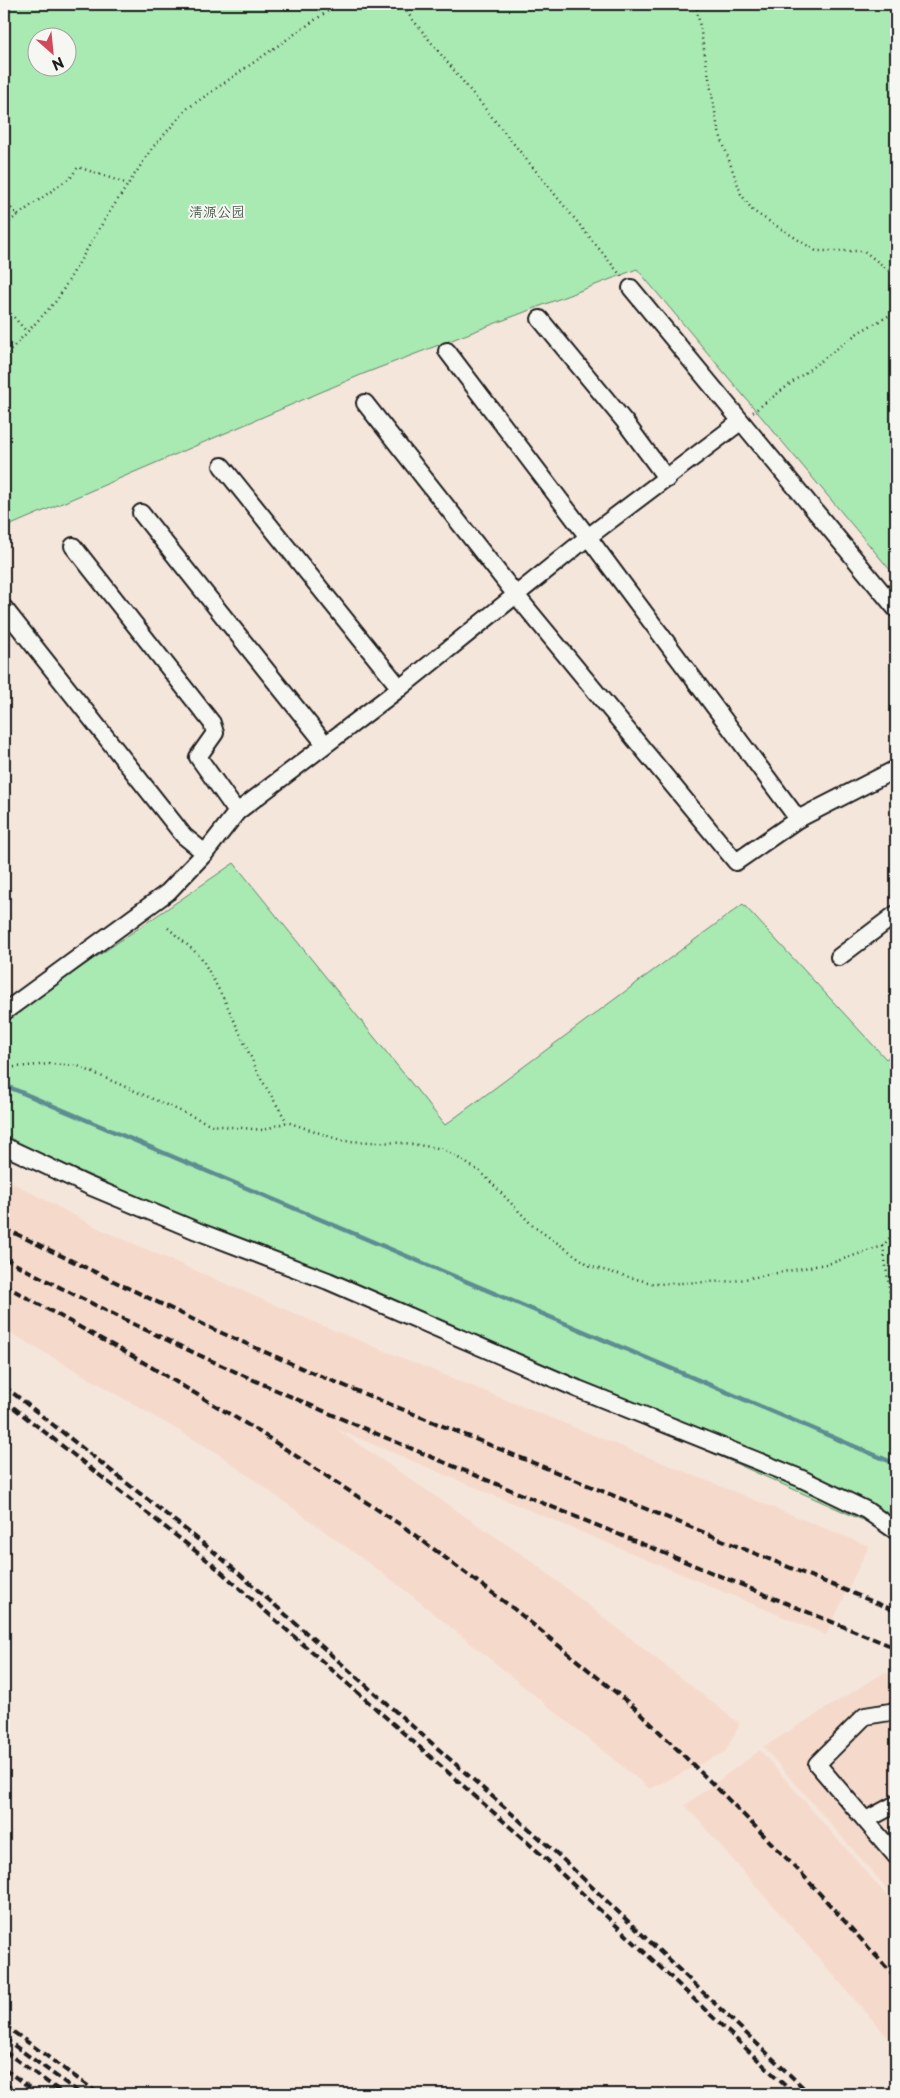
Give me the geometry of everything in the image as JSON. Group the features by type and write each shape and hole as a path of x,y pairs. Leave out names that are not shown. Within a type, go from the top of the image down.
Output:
{"street":[{"path":"631,288 896,609"},
{"path":"540,319 625,422 667,479"},
{"path":"447,351 798,819"},
{"path":"365,403 516,595 736,862 798,819 896,769"},
{"path":"4,1012 168,892 205,853 237,812 400,688 588,537 740,422"},
{"path":"222,466 400,688"},
{"path":"141,514 325,744"},
{"path":"73,546 212,723 215,734 198,757 237,812"},
{"path":"4,608 184,836 205,853"},
{"path":"839,957 896,914"},
{"path":"4,1146 132,1204 328,1281 578,1389 800,1478 866,1510 896,1531"},
{"path":"896,1714 890,1712 865,1716 817,1764 896,1856"},
{"path":"866,1820 896,1804"}],"path":[{"path":"4,357 57,300 105,219 153,147 188,108 338,4"},
{"path":"400,4 631,288"},
{"path":"696,4 718,129 741,194 753,211 816,251 864,251 896,276"},
{"path":"4,226 71,177 78,167 128,184"},
{"path":"4,201 18,215"},
{"path":"4,306 27,332"},
{"path":"740,422 859,332 896,312"},
{"path":"168,928 201,956 260,1077 288,1122"},
{"path":"4,1068 50,1064 78,1066 212,1125 263,1130 288,1122 343,1141 405,1143 444,1149 482,1173 534,1226 592,1267 655,1284 734,1281 831,1263 882,1246 896,1230"},
{"path":"882,1246 892,1306 896,1313"}],"shaded area":[{"path":"4,1178 100,1229 326,1327 869,1546 826,1635 336,1429 533,1562 740,1724 725,1752 650,1789 401,1587 217,1453 4,1329"},
{"path":"885,1672 896,1680 896,1899 763,1747"},
{"path":"760,1750 896,1906 896,2047 685,1805"}],"green space":[{"name":"清源公园","path":"4,4 896,4 896,577 637,269 363,374 4,528"},
{"path":"234,863 445,1125 743,904 886,1059 896,1051 896,1535 4,1137 4,1020"}],"waterway":[{"path":"4,1085 896,1464"}],"railway":[{"path":"4,1228 215,1330 306,1370 896,1611"},
{"path":"4,1258 128,1321 318,1409 896,1648"},
{"path":"4,1285 141,1361 258,1431 404,1527 514,1609 635,1708 801,1873 896,1978"},
{"path":"4,1386 219,1556 552,1849 810,2094"},
{"path":"4,1400 212,1564 544,1857 794,2094"},
{"path":"4,2025 99,2094"},
{"path":"4,2038 81,2094"},
{"path":"4,2051 64,2094"},
{"path":"4,2069 39,2094"},
{"path":"4,2083 19,2094"}]}
